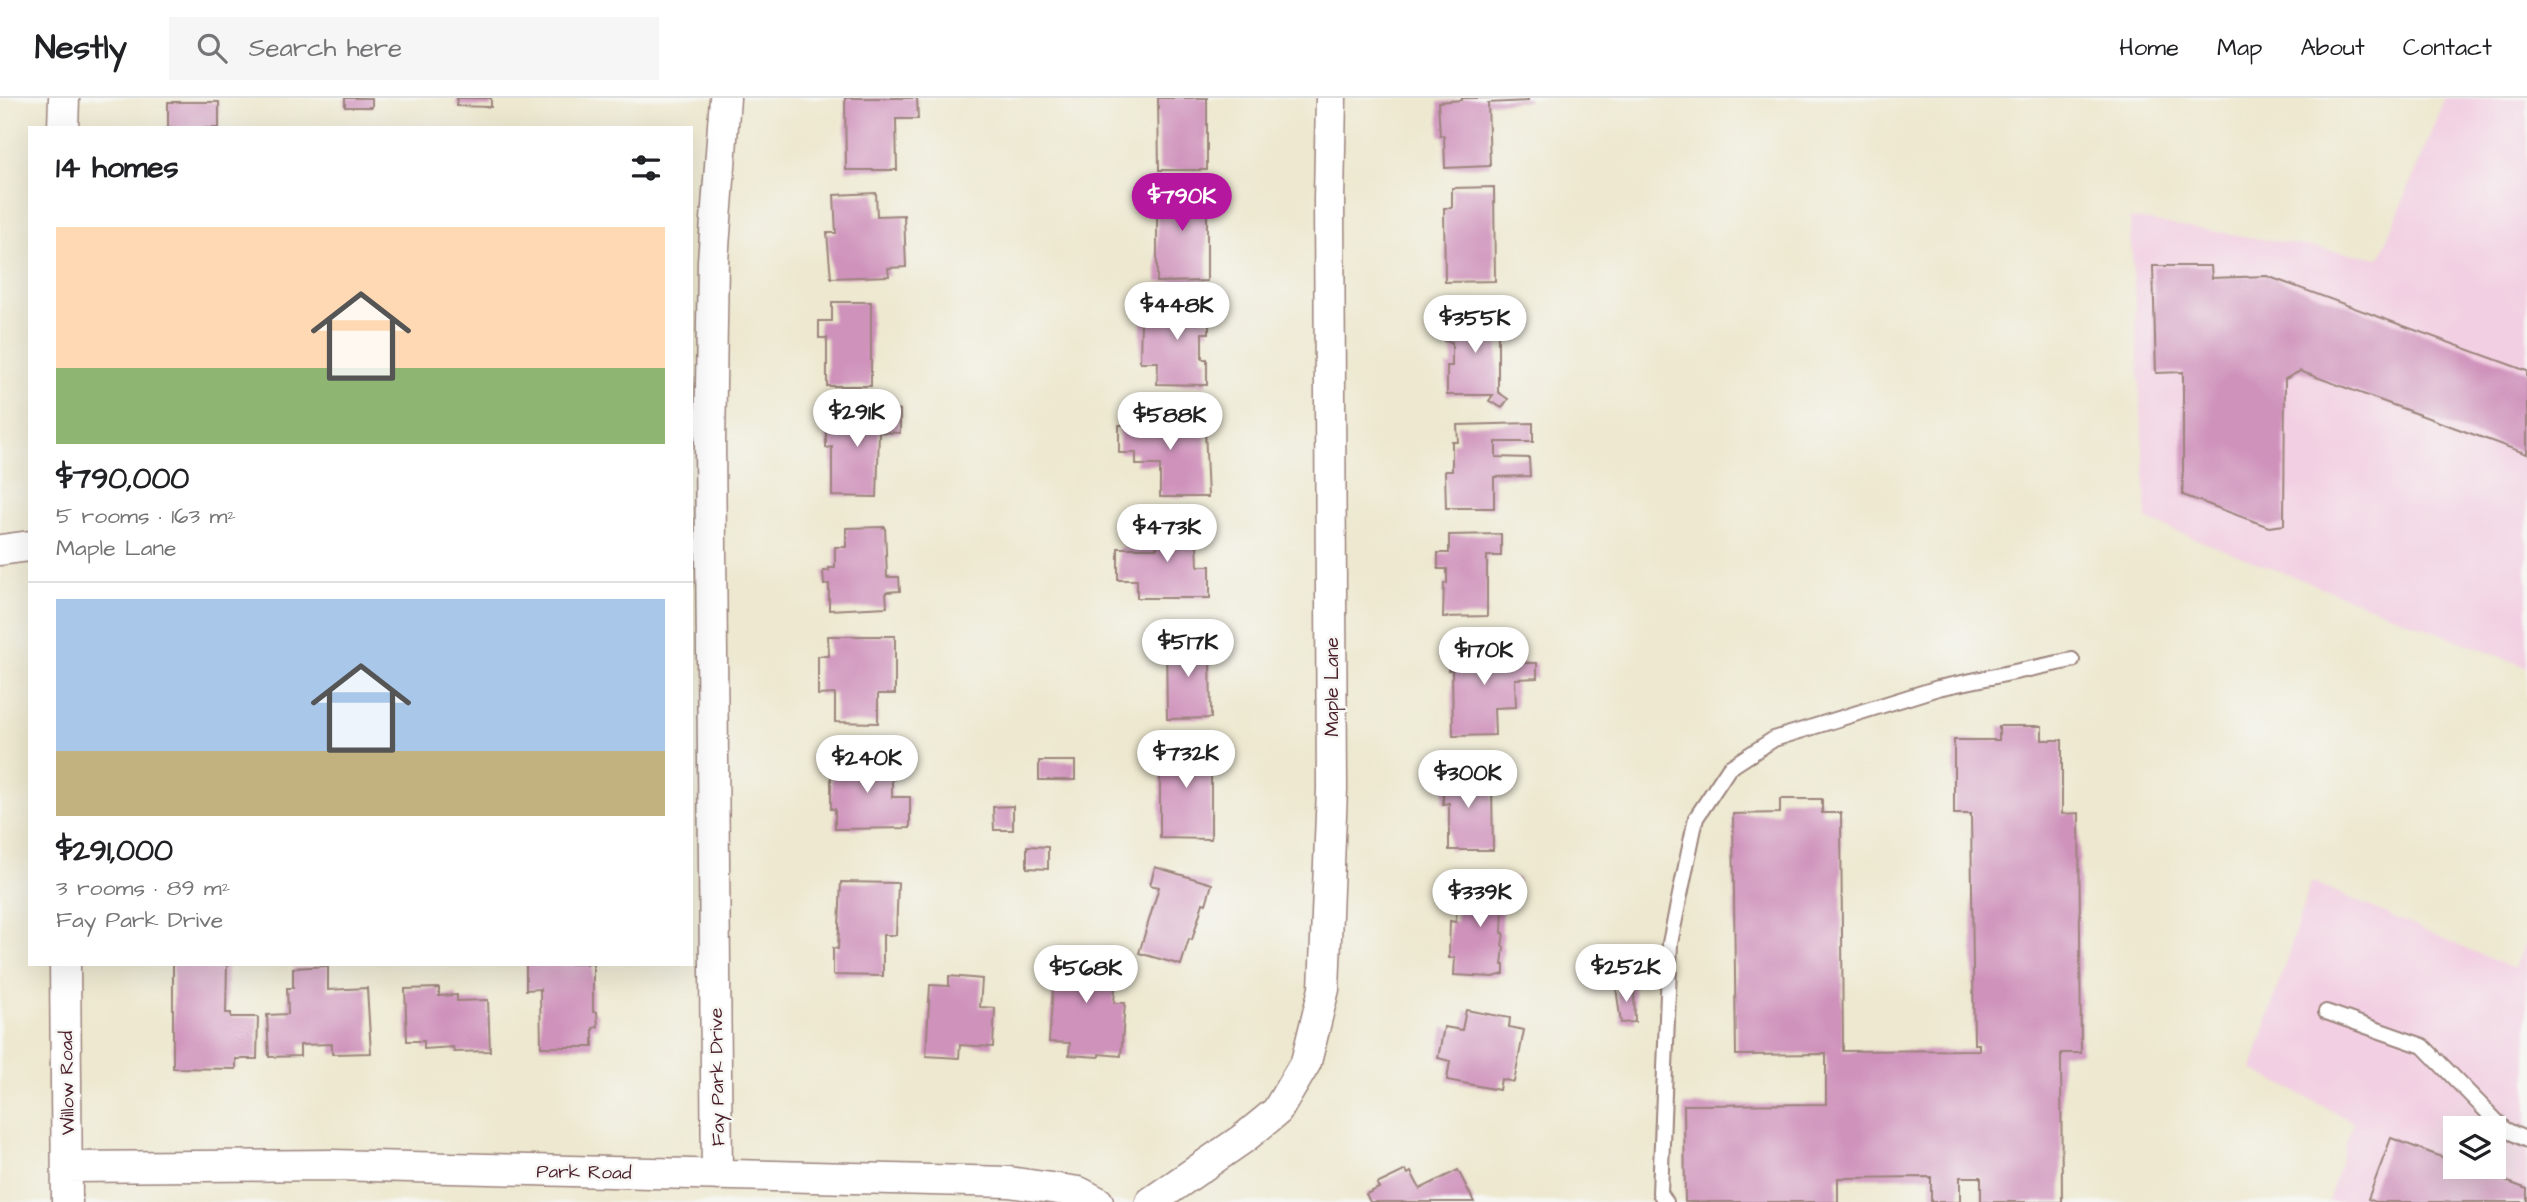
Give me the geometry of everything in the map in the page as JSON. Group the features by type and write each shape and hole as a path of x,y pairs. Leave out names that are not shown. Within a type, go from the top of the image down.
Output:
{"street":[{"path":"63,126 64,98"},
{"name":"Fay Park Drive","path":"717,1175 710,446 702,268 724,98"},
{"name":"Maple Lane","path":"1151,1202 1244,1138 1277,1111 1306,1062 1324,989 1332,789 1329,212 1331,98"},
{"path":"0,550 28,546"},
{"name":"Willow Road","path":"65,966 67,1202"},
{"name":"Park Road","path":"67,1167 332,1165 1009,1182 1079,1192 1098,1202"}],"lane":[{"path":"1666,1202 1660,1193 1670,943 1696,818 1729,768 1774,739 1938,688 2072,660"},
{"path":"2326,1012 2423,1045 2504,1129 2527,1140"}],"shaded area":[{"path":"2445,98 2527,98 2527,667 2147,520 2130,218 2380,258"},
{"path":"2311,881 2514,969 2527,940 2527,1202 2328,1202 2353,1122 2252,1069"}],"building":[{"path":"345,98 372,98 372,107 345,107"},
{"path":"457,98 491,98 491,107 456,106"},
{"path":"845,98 917,98 918,119 896,119 897,170 846,170"},
{"path":"1158,98 1207,98 1207,170 1159,170"},
{"path":"1462,98 1528,98 1528,101 1488,103 1490,166 1445,168 1444,136 1440,136 1438,102"},
{"path":"168,102 219,102 219,126 168,126"},
{"path":"1207,184 1207,281 1157,282 1157,185"},
{"path":"1494,187 1495,281 1445,282 1444,208 1452,208 1452,188"},
{"path":"876,193 877,216 904,215 906,267 888,268 889,276 831,278 827,233 836,233 834,195"},
{"path":"2153,266 2211,266 2212,278 2267,276 2527,371 2527,454 2300,371 2285,379 2284,525 2269,527 2183,495 2183,372 2156,373"},
{"path":"1162,298 1202,298 1202,320 1209,320 1209,333 1202,333 1202,359 1207,359 1207,385 1157,384 1158,362 1140,362 1141,320 1162,320"},
{"path":"832,302 871,302 871,386 827,386 827,338 819,338 819,321 832,321"},
{"path":"1455,312 1505,312 1505,329 1498,330 1498,392 1508,399 1502,408 1489,401 1493,395 1447,395 1447,366 1452,366 1452,342 1444,341 1444,329 1455,329"},
{"path":"826,410 900,410 900,433 879,432 877,497 832,496 832,447 826,448"},
{"path":"1198,413 1198,430 1205,429 1208,497 1160,497 1160,465 1136,465 1136,453 1119,453 1119,425 1138,425 1137,415"},
{"path":"1533,423 1533,442 1496,442 1496,457 1529,458 1530,476 1494,477 1494,508 1446,508 1445,471 1452,471 1452,442 1458,442 1457,425"},
{"path":"1157,520 1196,520 1198,566 1210,566 1210,598 1137,598 1137,580 1118,580 1118,548 1157,548"},
{"path":"885,527 887,577 899,577 900,591 886,592 887,607 829,610 829,584 824,585 823,571 835,568 835,547 846,547 846,528"},
{"path":"1501,534 1501,556 1487,556 1487,616 1443,617 1447,569 1438,569 1438,553 1449,553 1449,535"},
{"path":"828,636 895,636 895,694 878,694 878,723 835,722 835,694 818,695 818,656 829,656"},
{"path":"1203,637 1203,655 1210,654 1211,718 1167,719 1166,638"},
{"path":"1485,649 1485,652 1522,651 1522,663 1537,663 1537,678 1515,679 1516,707 1494,708 1495,735 1453,736 1452,670 1448,670 1448,650"},
{"path":"1999,726 2042,726 2042,740 2062,740 2062,814 2079,813 2081,1053 2061,1053 2062,1202 1981,1202 1981,1177 1960,1177 1960,1202 1931,1202 1931,1177 1838,1178 1838,1202 1685,1202 1684,1105 1826,1104 1826,1054 1736,1055 1733,814 1780,813 1780,799 1822,799 1822,813 1841,813 1843,1051 1979,1050 1979,1044 1974,1044 1971,814 1954,814 1954,740 1999,740"},
{"path":"1160,741 1211,741 1211,839 1160,838"},
{"path":"894,756 895,779 892,779 892,797 910,797 910,828 835,829 835,809 831,809 831,775 835,774 835,757"},
{"path":"1039,761 1075,761 1075,780 1039,780"},
{"path":"1443,769 1481,769 1481,787 1492,787 1493,850 1449,850 1449,803 1443,804"},
{"path":"1013,806 1013,830 994,830 993,807"},
{"path":"1027,846 1048,847 1048,869 1027,868"},
{"path":"1155,867 1212,884 1181,965 1139,953 1159,887 1150,885"},
{"path":"1491,877 1518,878 1517,900 1494,900 1494,906 1503,907 1504,974 1493,977 1454,975 1455,958 1449,958 1450,921 1456,922 1457,888 1490,889"},
{"path":"841,882 898,883 896,935 883,935 883,976 833,975 833,948 838,949"},
{"path":"1056,949 1111,954 1109,973 1116,973 1114,1003 1125,1003 1121,1056 1069,1055 1070,1043 1049,1042"},
{"path":"173,966 227,966 226,1013 231,1013 231,1017 258,1017 257,1059 236,1059 236,1069 173,1068"},
{"path":"328,966 328,990 367,988 371,1053 332,1054 332,1044 300,1045 300,1056 269,1057 267,1015 288,1014 287,988 293,988 293,968"},
{"path":"526,966 593,966 593,1012 597,1012 598,1027 593,1028 593,1047 541,1047 540,989 526,990"},
{"path":"949,976 982,979 980,1007 995,1008 993,1047 960,1045 959,1058 926,1056 930,985 949,986"},
{"path":"1634,987 1635,1022 1621,1023 1616,988"},
{"path":"439,988 439,996 457,995 457,1001 488,1000 490,1051 454,1052 453,1047 424,1049 424,1041 407,1041 405,989"},
{"path":"1466,1010 1510,1018 1509,1027 1524,1030 1514,1082 1501,1079 1499,1090 1447,1080 1450,1061 1438,1058 1444,1027 1462,1030"},
{"path":"2391,1138 2443,1158 2443,1179 2500,1179 2527,1189 2527,1202 2376,1202 2368,1199"},
{"path":"1406,1170 1408,1174 1411,1172 1420,1189 1458,1170 1474,1202 1370,1202 1366,1194 1379,1188 1377,1184"}]}
